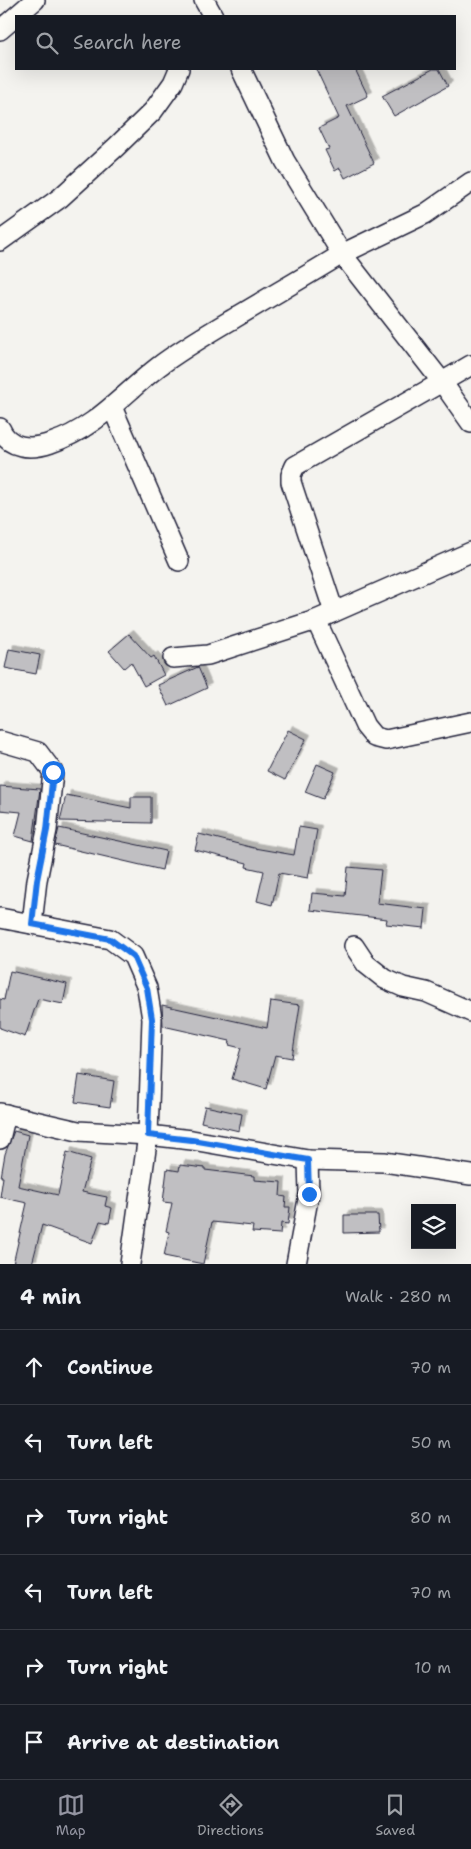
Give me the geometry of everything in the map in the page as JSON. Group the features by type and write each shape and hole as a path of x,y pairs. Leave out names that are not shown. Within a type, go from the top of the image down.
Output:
{"street":[{"path":"18,15 35,0"},
{"path":"0,30 15,17"},
{"path":"0,241 60,198 116,147 153,111 173,83 179,70"},
{"path":"241,70 285,161 342,254 442,382 471,423"},
{"path":"0,428 3,436 13,444 26,447 50,444 81,431 112,407 158,366 212,331 342,254 425,214 471,182"},
{"path":"334,612 291,482 291,475 295,466 471,365"},
{"path":"112,407 179,561"},
{"path":"173,658 208,655 316,620 471,552"},
{"path":"316,620 366,726 374,737 386,740 471,722"},
{"path":"0,741 38,752 53,772 47,830 37,880 32,924"},
{"path":"0,918 110,939 133,956 147,988 152,1019 148,1135 130,1264"},
{"path":"354,946 366,964 386,979 403,987 426,992 471,1012"},
{"path":"0,1139 3,1113 78,1131 148,1135 192,1140 308,1160 384,1162 471,1175"},
{"path":"296,1264 309,1194 308,1160"}],"building":[{"path":"316,70 355,70 368,96 347,106 374,163 345,178 340,168 335,171 325,150 329,149 319,128 339,118"},
{"path":"431,70 440,70 448,86 394,116 382,96"},
{"path":"129,634 151,658 154,656 164,675 144,686 131,662 124,668 109,651"},
{"path":"9,649 40,655 36,674 5,668"},
{"path":"198,667 207,688 168,706 158,685"},
{"path":"288,730 306,739 285,780 267,771"},
{"path":"317,764 335,772 323,799 305,792"},
{"path":"0,786 40,789 33,841 15,836 21,812 0,810"},
{"path":"66,795 131,808 131,797 151,797 151,823 60,821"},
{"path":"299,827 317,830 308,878 279,873 272,905 257,901 264,871 246,867 247,863 195,850 199,834 254,848 294,855"},
{"path":"59,828 166,851 162,870 55,845"},
{"path":"348,867 381,870 377,903 426,909 424,928 386,924 387,919 310,910 312,893 345,896"},
{"path":"10,971 67,984 63,1004 38,999 25,1037 0,1028 0,999 4,1000"},
{"path":"271,1001 300,1005 292,1058 275,1055 266,1089 232,1079 241,1048 229,1045 230,1041 163,1026 162,1005 267,1028"},
{"path":"79,1075 114,1081 110,1107 75,1102"},
{"path":"205,1106 242,1114 239,1131 201,1122"},
{"path":"14,1131 28,1135 18,1186 58,1195 67,1152 91,1159 82,1192 107,1197 105,1206 112,1208 109,1223 100,1221 92,1243 42,1225 32,1264 13,1264 27,1203 0,1197 5,1154"},
{"path":"180,1165 254,1176 254,1180 281,1182 280,1196 286,1197 285,1207 290,1207 288,1224 281,1223 280,1234 252,1232 253,1226 212,1222 203,1264 164,1256 169,1232 166,1231 172,1203 163,1202 167,1169 179,1171"},
{"path":"344,1215 378,1215 379,1232 344,1233"}],"route":[{"path":"53,772 47,830 37,880 32,924 110,939 133,956 147,988 152,1019 148,1135 192,1140 308,1160 309,1194"}]}
